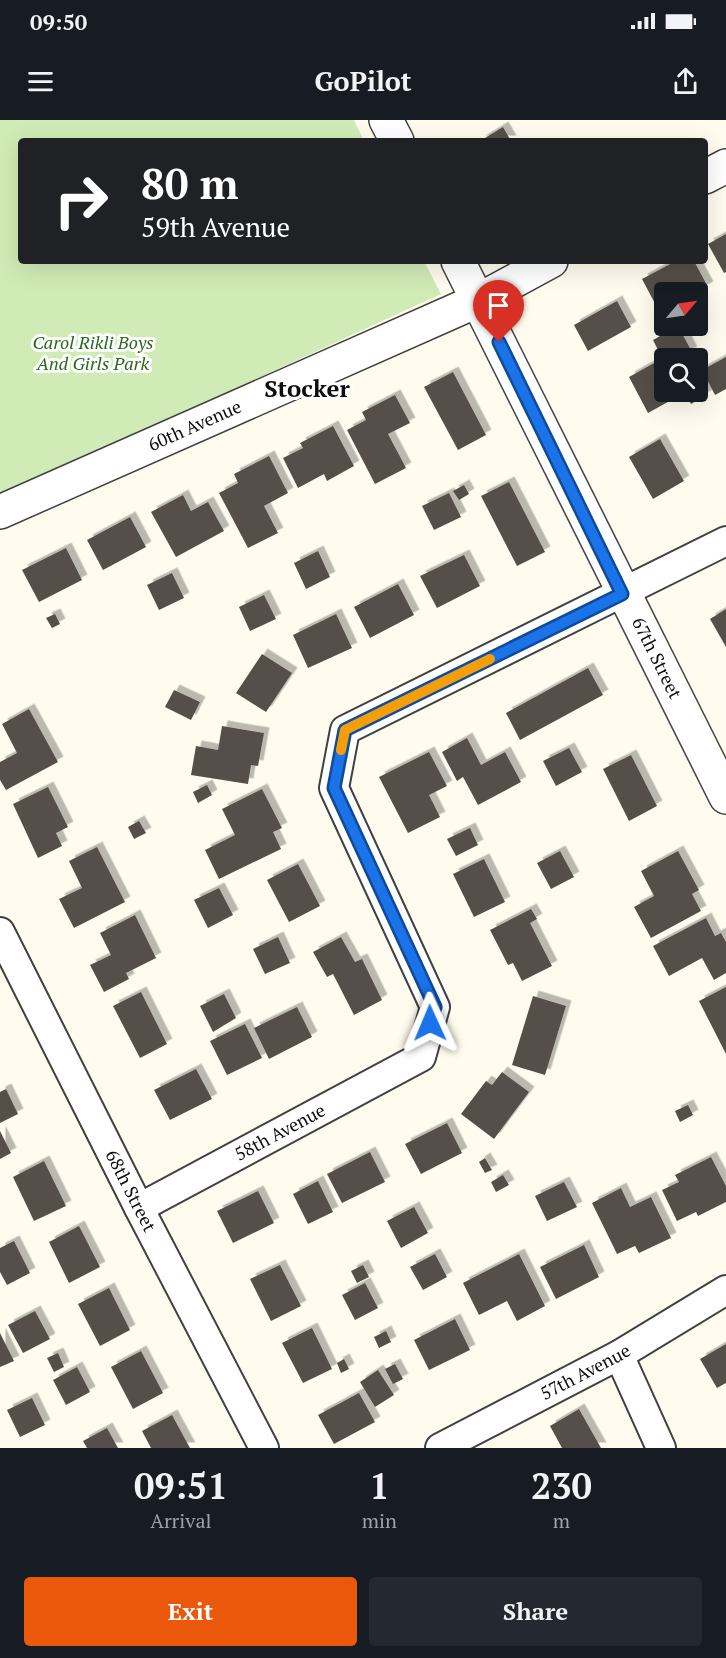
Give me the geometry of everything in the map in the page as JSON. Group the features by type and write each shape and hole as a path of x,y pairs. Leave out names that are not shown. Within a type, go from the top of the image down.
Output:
{"street":[{"path":"386,120 395,138"},
{"path":"708,175 726,166"},
{"name":"67th Street","path":"460,264 622,594 726,797"},
{"name":"60th Avenue","path":"0,512 478,300 544,264"},
{"path":"622,594 726,541"},
{"name":"58th Avenue","path":"139,1208 421,1057 435,1007 334,788 345,730 622,594"},
{"name":"68th Street","path":"0,932 139,1208 264,1448"},
{"name":"57th Avenue","path":"440,1448 619,1354 726,1290"},
{"path":"619,1354 661,1448"}],"green space":[{"name":"Carol Rikli Boys And Girls Park","path":"0,120 354,120 363,138 18,138 18,264 426,264 441,294 0,497"}],"building":[{"path":"503,127 509,138 485,138"},
{"path":"726,234 726,272 724,273 708,244"},
{"path":"670,264 696,264 705,282 654,282 654,302 642,279"},
{"path":"617,301 631,327 588,351 574,325"},
{"path":"660,336 683,336 690,348 657,348 653,340"},
{"path":"726,357 726,389 715,395 708,382 708,367"},
{"path":"654,363 654,402 668,402 648,413 629,377"},
{"path":"453,372 486,435 458,450 424,387"},
{"path":"395,395 410,423 388,434 406,468 375,484 347,430 366,420 362,412"},
{"path":"333,426 354,466 327,481 324,474 298,488 283,458 303,448 300,443"},
{"path":"660,439 684,481 653,499 629,457"},
{"path":"269,456 288,493 264,506 278,533 248,548 219,493 238,483 234,474"},
{"path":"509,482 545,552 517,566 481,496"},
{"path":"464,485 469,494 459,500 453,491"},
{"path":"449,493 461,517 434,530 422,506"},
{"path":"183,495 191,511 208,502 224,531 176,557 151,512"},
{"path":"130,517 146,547 103,570 87,540"},
{"path":"66,548 82,580 39,602 22,570"},
{"path":"318,551 330,577 306,589 294,563"},
{"path":"464,555 480,586 437,608 420,576"},
{"path":"172,573 184,598 159,610 147,585"},
{"path":"398,584 414,615 370,638 354,607"},
{"path":"264,595 276,619 250,631 239,607"},
{"path":"726,609 726,647 710,619"},
{"path":"55,614 60,624 52,628 46,618"},
{"path":"336,614 352,648 308,668 293,635"},
{"path":"262,654 292,673 266,712 236,693"},
{"path":"588,668 603,695 520,740 506,713"},
{"path":"174,690 200,702 191,720 165,707"},
{"path":"29,709 58,762 6,790 0,780 0,762 17,753 2,724"},
{"path":"222,726 264,733 258,766 251,765 248,784 191,775 196,746 218,750"},
{"path":"467,738 481,765 505,752 521,782 478,805 463,777 457,781 442,752"},
{"path":"569,748 582,772 556,786 543,761"},
{"path":"429,752 447,786 429,795 440,817 408,833 379,777"},
{"path":"631,755 657,806 629,821 603,769"},
{"path":"207,785 212,795 198,803 193,792"},
{"path":"48,787 68,827 56,833 62,846 38,858 13,804"},
{"path":"262,789 282,828 273,832 281,849 219,879 205,850 235,835 222,809"},
{"path":"139,821 146,833 134,839 128,827"},
{"path":"470,828 478,845 456,856 447,839"},
{"path":"97,847 125,902 74,928 59,899 82,888 69,861"},
{"path":"560,851 574,877 551,889 537,863"},
{"path":"678,851 699,890 692,894 701,911 651,938 634,907 654,896 641,871"},
{"path":"484,859 505,902 474,917 453,874"},
{"path":"298,864 320,906 289,922 267,880"},
{"path":"219,888 233,915 208,928 194,900"},
{"path":"531,909 537,919 530,923 552,966 522,981 513,963 508,965 490,930"},
{"path":"135,915 156,958 126,973 129,979 104,992 90,965 111,955 100,933"},
{"path":"706,918 715,936 721,933 726,942 726,973 714,980 702,958 669,976 653,946"},
{"path":"278,937 290,963 265,974 253,949"},
{"path":"341,937 355,962 362,959 382,1000 354,1015 333,974 327,977 313,952"},
{"path":"726,987 726,1054 699,1001"},
{"path":"141,992 167,1044 140,1058 113,1006"},
{"path":"224,994 236,1018 213,1032 200,1006"},
{"path":"533,996 566,1006 545,1075 512,1065"},
{"path":"297,1007 312,1037 269,1059 254,1028"},
{"path":"245,1024 262,1058 227,1075 210,1041"},
{"path":"196,1069 212,1099 170,1120 154,1090"},
{"path":"502,1072 529,1092 494,1139 461,1114 486,1081 492,1085"},
{"path":"6,1089 18,1114 0,1123 0,1092"},
{"path":"688,1105 693,1115 680,1122 675,1111"},
{"path":"447,1123 462,1153 421,1174 405,1144"},
{"path":"0,1131 11,1153 0,1159"},
{"path":"370,1152 385,1182 342,1203 327,1174"},
{"path":"711,1157 726,1186 726,1202 698,1216 696,1212 677,1221 662,1190 679,1182 675,1175"},
{"path":"485,1158 492,1170 485,1173 479,1162"},
{"path":"44,1161 66,1206 34,1221 13,1177"},
{"path":"503,1175 509,1185 496,1192 491,1182"},
{"path":"318,1181 333,1212 308,1224 293,1194"},
{"path":"564,1182 577,1207 547,1221 535,1196"},
{"path":"621,1188 630,1207 651,1197 671,1238 639,1253 635,1246 617,1254 592,1203"},
{"path":"258,1191 274,1223 233,1243 217,1211"},
{"path":"414,1207 428,1233 401,1248 387,1221"},
{"path":"79,1226 100,1267 69,1283 49,1242"},
{"path":"14,1241 30,1273 7,1285 0,1272 0,1248"},
{"path":"584,1245 599,1277 556,1299 540,1267"},
{"path":"435,1254 447,1277 423,1290 410,1267"},
{"path":"519,1254 545,1306 517,1321 507,1301 479,1315 463,1283"},
{"path":"280,1265 301,1306 271,1321 250,1279"},
{"path":"363,1265 369,1277 357,1283 351,1271"},
{"path":"365,1283 378,1308 355,1320 342,1295"},
{"path":"109,1288 130,1330 100,1346 78,1304"},
{"path":"35,1311 50,1339 23,1353 8,1325"},
{"path":"455,1319 470,1350 429,1370 414,1340"},
{"path":"312,1328 332,1369 303,1383 282,1343"},
{"path":"386,1331 391,1342 379,1348 374,1337"},
{"path":"0,1333 14,1361 0,1367"},
{"path":"726,1344 726,1383 717,1388 700,1359"},
{"path":"141,1351 163,1393 133,1409 111,1367"},
{"path":"58,1353 64,1367 54,1372 47,1358"},
{"path":"344,1359 349,1369 341,1373 337,1363"},
{"path":"395,1364 403,1379 393,1384 385,1369"},
{"path":"77,1367 90,1392 66,1405 53,1380"},
{"path":"378,1370 394,1395 375,1407 360,1382"},
{"path":"359,1393 375,1422 334,1444 318,1415"},
{"path":"32,1398 45,1425 20,1437 7,1410"},
{"path":"579,1409 601,1448 562,1448 550,1426"},
{"path":"172,1415 190,1448 151,1448 142,1431"},
{"path":"107,1428 118,1448 87,1448 83,1441"}],"slow traffic":[{"path":"341,750 345,730 490,659"}],"district":[{"name":"Stocker","path":"307,389"}],"route":[{"path":"430,1023 435,1007 334,788 345,730 622,594 499,342"}]}
